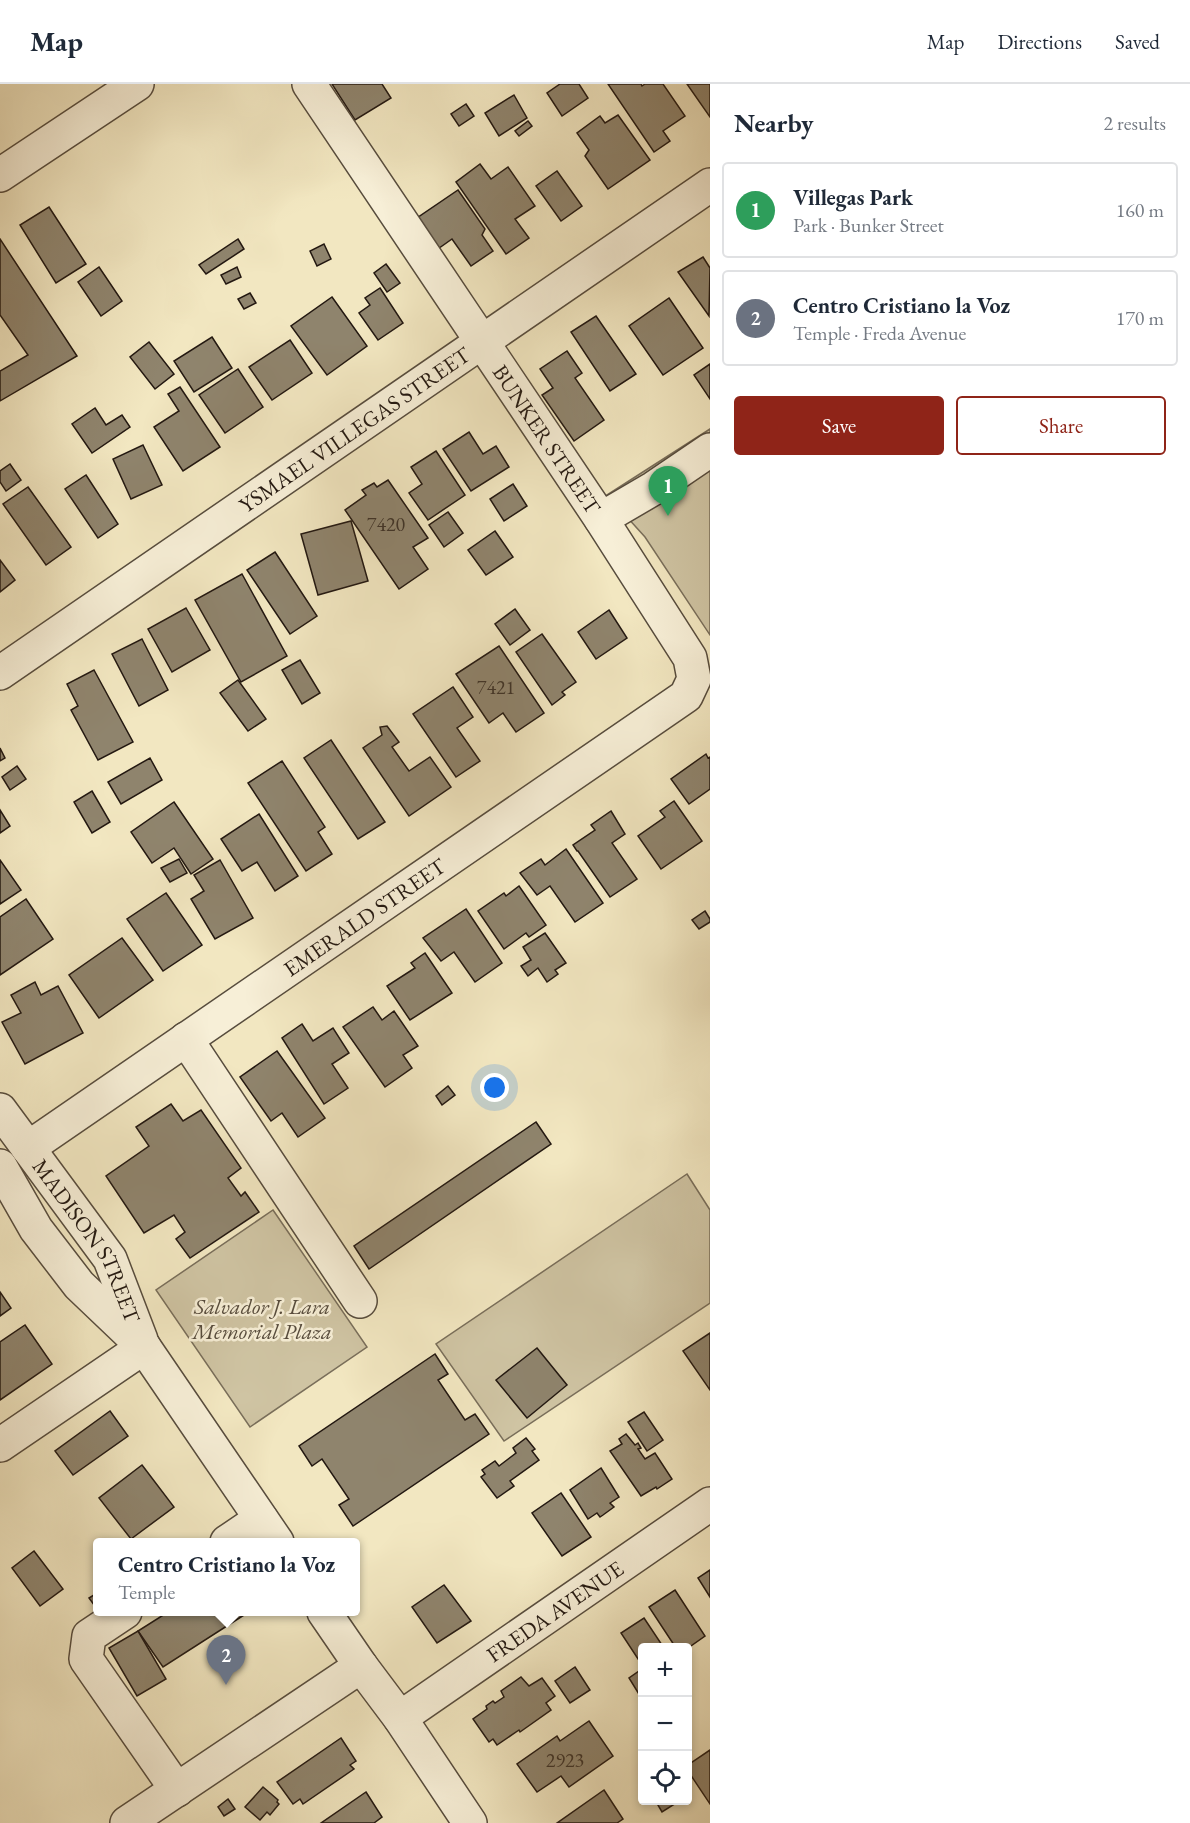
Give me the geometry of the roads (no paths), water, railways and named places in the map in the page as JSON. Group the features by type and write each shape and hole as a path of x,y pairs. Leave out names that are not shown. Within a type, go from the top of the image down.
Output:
{"street":[{"path":"0,175 137,84"},
{"name":"BUNKER STREET","path":"309,84 601,519 690,658 694,679"},
{"name":"YSMAEL VILLEGAS STREET","path":"0,673 710,185"},
{"path":"601,519 654,488 710,450"},
{"name":"EMERALD STREET","path":"28,1148 686,696 694,679"},
{"path":"186,1039 360,1301"},
{"name":"MADISON STREET","path":"0,1110 110,1259 144,1347"},
{"name":"MADISON STREET","path":"0,1166 36,1229 79,1285 144,1347 269,1531"},
{"path":"0,1445 144,1347"},
{"name":"FREDA AVENUE","path":"400,1718 710,1504"},
{"path":"242,1538 269,1531"},
{"path":"118,1616 89,1636 86,1659 177,1790"},
{"path":"327,1616 400,1718 470,1823"},
{"path":"127,1823 361,1666"}],"place":[{"name":"Villegas Park","path":"668,516"},
{"name":"Centro Cristiano la Voz","path":"226,1685"}],"park label":[{"name":"Salvador J. Lara Memorial Plaza","path":"262,1318"}]}
